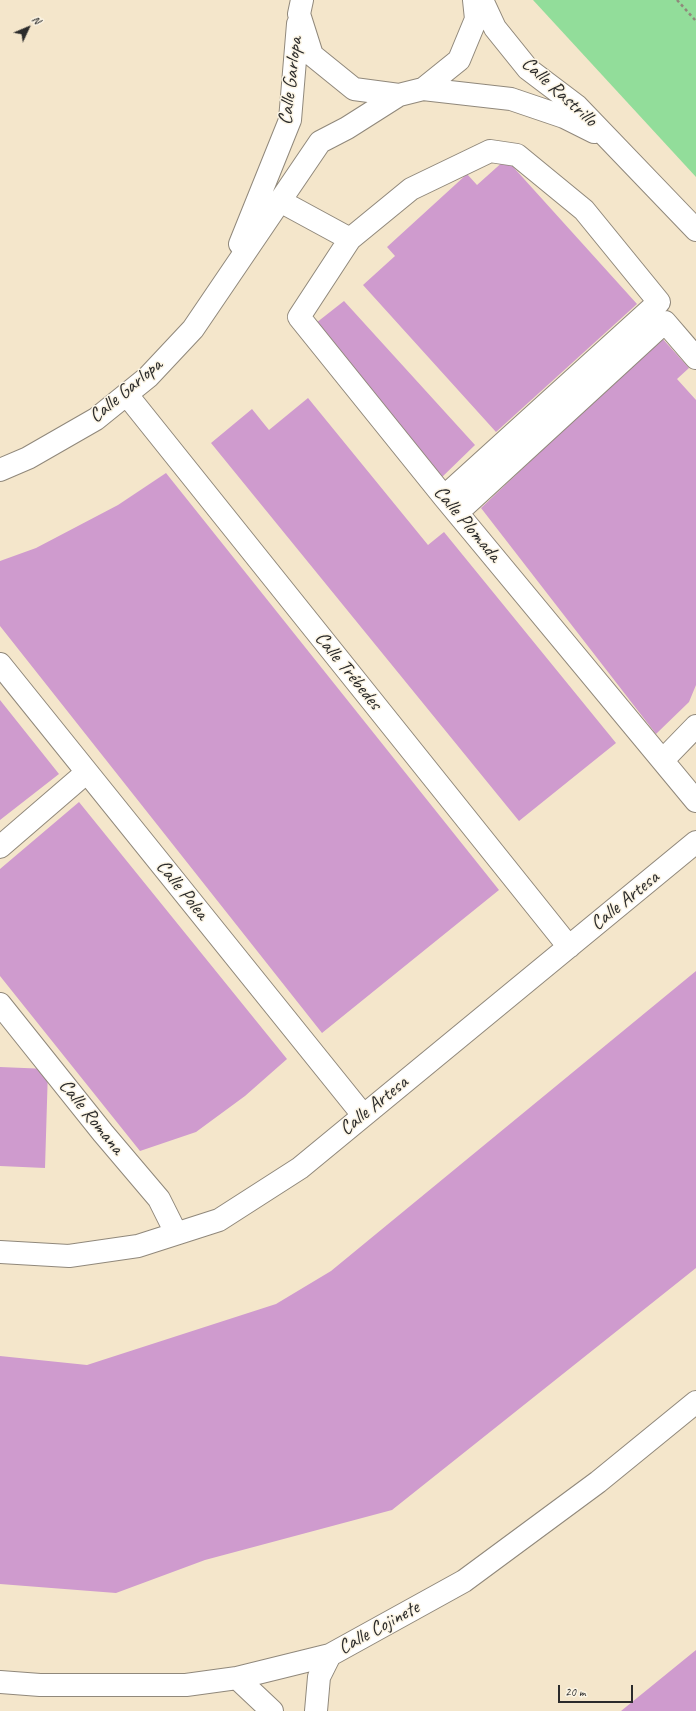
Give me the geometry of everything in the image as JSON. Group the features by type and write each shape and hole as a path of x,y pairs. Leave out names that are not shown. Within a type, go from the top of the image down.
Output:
{"street":[{"path":"300,7 312,55 354,90 399,95 423,89 459,60 476,19 474,0"},
{"name":"Calle Rastrillo","path":"482,0 495,28 528,69 577,106 696,230"},
{"name":"Calle Garlopa","path":"226,280 290,120 300,7"},
{"name":"Calle Rastrillo","path":"423,89 511,99 564,117 613,142"},
{"name":"Calle Garlopa","path":"0,470 28,458 96,419 148,377 193,328 320,142 347,128 399,95"},
{"path":"280,201 350,239 411,189 490,151 517,155 584,210 659,302 451,505"},
{"name":"Calle Plomada","path":"350,239 299,317 451,505 696,801"},
{"path":"451,505 665,322 696,358"},
{"name":"Calle Trébedes","path":"127,394 569,947"},
{"name":"Calle Polea","path":"0,664 363,1116"},
{"path":"663,760 696,726"},
{"path":"0,847 87,772"},
{"name":"Calle Artesa","path":"0,1252 69,1256 138,1246 219,1220 300,1168 696,842"},
{"name":"Calle Romana","path":"0,1004 159,1199 176,1233"},
{"name":"Calle Cojinete","path":"0,1682 40,1685 186,1685 237,1678 330,1655 464,1581 598,1482 696,1402"},
{"path":"316,1711 319,1677 330,1655"},
{"path":"237,1678 272,1711"}],"path":[{"path":"677,0 696,21"}],"green space":[{"path":"533,0 696,0 696,177"}],"building":[{"path":"506,159 637,304 496,432 363,285 395,256 387,247 467,174 477,185"},
{"path":"344,301 475,445 440,479 316,323"},
{"path":"661,337 689,368 677,379 696,400 696,685 689,702 656,734 481,508"},
{"path":"308,398 428,545 444,532 616,743 519,821 211,443 252,409 269,430"},
{"path":"166,473 499,890 322,1033 0,626 0,561 36,548 118,505"},
{"path":"0,700 59,774 0,820"},
{"path":"79,802 287,1059 245,1096 196,1132 140,1151 0,976 0,869"},
{"path":"696,971 696,1268 392,1510 205,1560 116,1593 0,1584 0,1356 87,1365 276,1304 331,1271"},
{"path":"0,1067 48,1069 45,1168 0,1166"},
{"path":"696,1650 696,1711 621,1711"}]}
